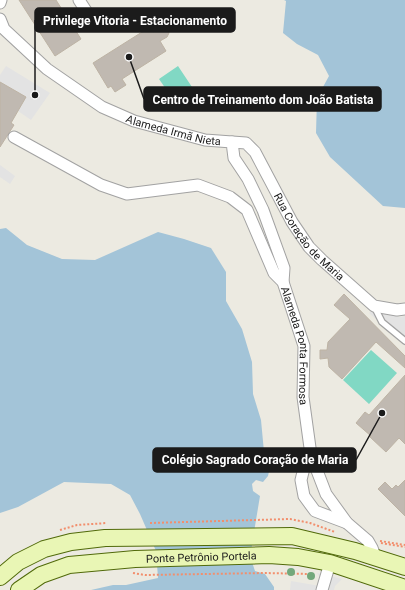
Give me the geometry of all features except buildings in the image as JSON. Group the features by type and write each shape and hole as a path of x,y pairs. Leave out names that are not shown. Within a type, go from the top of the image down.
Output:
{"main road":[{"path":"0,577 18,562 44,549 57,545 104,538 269,528 292,536 355,550 405,567"},
{"name":"Ponte Petrônio Portela","path":"19,590 41,575 68,565 135,559 269,555 298,556 328,570 405,588"}],"street":[{"path":"78,0 90,17"},
{"name":"Alameda Irmã Nieta","path":"0,19 4,29 47,69 102,107 134,121 205,140 232,142 234,158 248,179 263,210 284,268 283,282"},
{"name":"Alameda Ponta Formosa","path":"14,137 101,185 127,194 198,185 230,197 247,210 274,273 283,282 304,346 303,397 311,455 326,494 347,523 368,541 374,556"},
{"name":"Rua Coração de Maria","path":"232,142 246,143 255,152 292,222 308,247 374,306"},
{"path":"374,306 397,310 405,309"},
{"path":"311,455 306,460 301,480 304,496 315,511 347,523"},
{"path":"322,590 328,570"}],"lane":[{"path":"374,306 382,322 405,341"}],"path":[{"path":"147,523 269,528 290,519 310,523 338,532"},
{"path":"375,540 405,545"},
{"path":"145,575 265,573 309,574 328,570"}],"shaded area":[{"path":"284,0 405,0 405,208 383,206 330,157 316,133 317,98 329,76 318,55 297,44 283,33 286,1"},
{"path":"6,66 50,93 31,120 18,111 26,97 0,82 0,75"},
{"path":"178,66 200,99 181,111 159,79"},
{"path":"0,165 15,176 10,184 0,177"},
{"path":"6,228 27,245 62,259 95,260 158,232 211,248 226,272 226,301 242,329 252,362 253,394 261,420 264,470 270,467 268,476 263,482 256,480 252,484 253,491 260,496 251,559 255,571 265,574 274,587 274,590 91,590 113,585 126,585 158,578 156,551 140,514 130,495 111,484 64,482 18,507 0,513 0,229"},
{"path":"373,309 400,317 405,316 405,345 369,313"},
{"path":"371,350 397,373 369,404 343,380"},
{"path":"317,573 342,579 335,586 334,590 290,590 291,581 320,586 321,579"}],"place":[{"name":"Centro de Treinamento dom João Batista","path":"129,57"},
{"name":"Privilege Vitoria - Estacionamento","path":"35,95"},
{"name":"Colégio Sagrado Coração de Maria","path":"382,413"}]}
